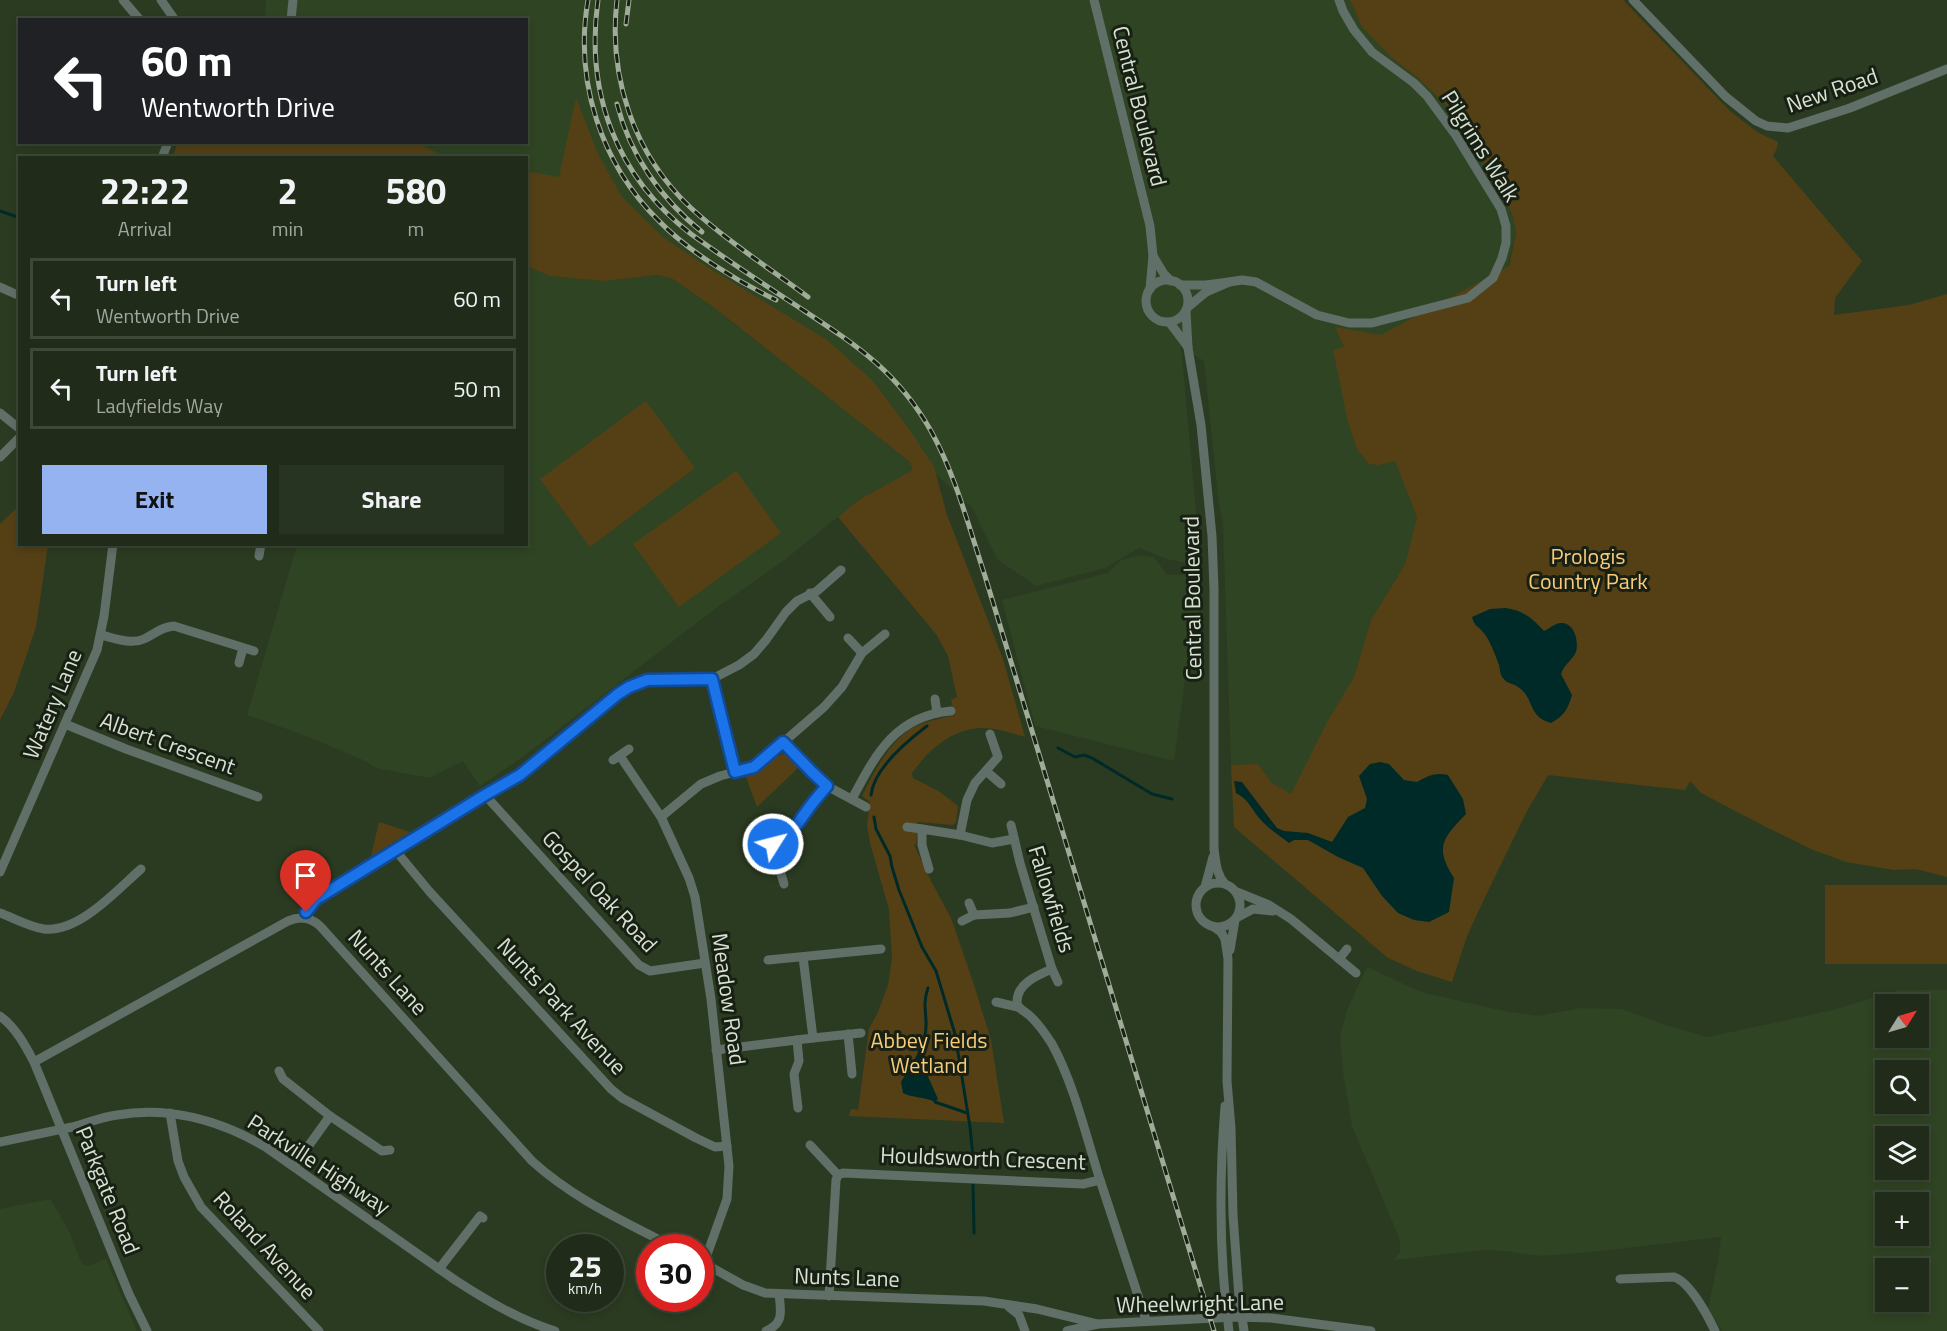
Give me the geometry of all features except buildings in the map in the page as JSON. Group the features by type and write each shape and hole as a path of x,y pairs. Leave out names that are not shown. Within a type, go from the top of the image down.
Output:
{"street":[{"path":"123,0 138,18"},
{"path":"161,0 174,18"},
{"path":"291,18 293,0"},
{"name":"Central Boulevard","path":"1094,0 1150,226 1153,256 1149,289"},
{"name":"Pilgrims Walk","path":"1176,283 1206,285 1242,280 1256,282 1317,315 1349,323 1372,323 1468,298 1493,278 1506,243 1506,226 1501,209 1455,134 1420,90 1372,52 1354,30 1339,0"},
{"name":"New Road","path":"1633,0 1726,96 1756,121 1767,126 1788,128 1850,108 1947,69"},
{"path":"1153,256 1164,274 1176,283 1187,294 1187,309 1178,320 1170,323 1154,319 1147,310 1146,299 1149,289 1158,282 1176,283"},
{"name":"Pilgrims Walk","path":"1187,309 1206,292 1229,282"},
{"path":"0,287 18,295"},
{"name":"Central Boulevard","path":"1187,309 1188,348 1201,425 1212,536 1214,849 1217,870 1225,884"},
{"name":"Central Boulevard","path":"1170,323 1188,348"},
{"path":"0,413 18,427"},
{"path":"0,457 18,439"},
{"name":"Watery Lane","path":"0,872 88,672 101,635 113,546"},
{"path":"259,556 261,546"},
{"path":"34,1062 288,921 303,918 309,906 316,899 520,775 629,687 647,680 712,679 739,665 754,654 797,601 818,591 841,570"},
{"path":"810,593 830,618"},
{"path":"101,635 131,642 174,626 254,651"},
{"path":"660,818 701,784 720,776 754,767 824,707 836,694 862,653 885,634"},
{"path":"848,638 862,653"},
{"path":"239,663 243,648"},
{"path":"712,679 735,772"},
{"path":"935,699 937,713"},
{"path":"852,799 873,760 894,735 915,719 951,711"},
{"name":"Albert Crescent","path":"65,724 116,746 258,796"},
{"path":"960,835 967,800 975,783 998,758 990,734"},
{"path":"783,742 827,786 865,807"},
{"name":"Meadow Road","path":"629,749 616,758 660,818 690,878 695,897 729,1167 727,1199 713,1234"},
{"path":"986,771 1001,784"},
{"path":"773,844 799,825 806,812 827,786"},
{"name":"Gospel Oak Road","path":"485,795 639,965 650,971 705,963"},
{"name":"Fallowfields","path":"1011,825 1052,969 1058,982"},
{"name":"Fallowfields","path":"907,827 960,835 992,843 1014,839"},
{"path":"922,829 922,845 929,869"},
{"path":"768,830 784,884"},
{"name":"Central Boulevard","path":"1205,887 1214,849"},
{"name":"Nunts Park Avenue","path":"396,851 429,891 611,1089 622,1098 696,1138 715,1147 727,1146"},
{"path":"0,913 42,928 51,929 71,925 84,917 141,869"},
{"path":"1229,1331 1220,1200 1227,1081 1228,959 1225,939 1221,932 1202,920 1197,912 1197,897 1205,887 1214,883 1225,884 1237,892 1269,905 1316,939 1356,973"},
{"path":"1228,959 1241,903 1237,892"},
{"path":"969,903 974,915"},
{"path":"962,921 974,915 1010,913 1034,907"},
{"path":"1215,927 1228,925 1253,909 1281,912"},
{"name":"Nunts Lane","path":"303,918 320,926 549,1177 586,1202 648,1234"},
{"path":"768,960 881,949"},
{"path":"1339,959 1347,949"},
{"path":"803,957 813,1038"},
{"name":"Fallowfields","path":"1018,1007 1017,1001 1024,984 1052,969"},
{"path":"996,1002 1018,1007 1037,1023 1055,1050 1065,1073 1100,1180"},
{"name":"Parkgate Road","path":"0,1016 19,1035 34,1062 129,1294 147,1331"},
{"path":"716,1050 861,1033"},
{"path":"848,1034 852,1074"},
{"path":"797,1040 799,1061 794,1074 798,1108"},
{"path":"279,1071 283,1080 330,1116 382,1151 390,1150"},
{"path":"1227,1081 1231,1128 1233,1215 1244,1331"},
{"name":"Parkville Highway","path":"0,1142 124,1114 170,1113 202,1119 234,1130 259,1143 482,1297 517,1316 555,1331"},
{"name":"Roland Avenue","path":"170,1113 178,1161 201,1207 319,1331"},
{"path":"294,1166 330,1116"},
{"path":"810,1145 838,1175 829,1296"},
{"name":"Houldsworth Crescent","path":"838,1175 843,1173 1083,1184 1100,1180 1146,1320"},
{"path":"439,1269 480,1216"},
{"name":"Nunts Lane","path":"714,1269 750,1289 779,1294 975,1301 1037,1309 1098,1324"},
{"path":"1625,1282 1674,1277 1680,1279 1690,1289 1715,1331"},
{"path":"766,1331 779,1321 781,1313 779,1294"},
{"path":"1000,1304 1017,1312 1025,1331"},
{"name":"Wheelwright Lane","path":"1066,1331 1098,1324 1146,1320 1242,1317 1270,1318 1371,1331"}],"shaded area":[{"path":"266,0 1350,0 1362,27 1392,58 1418,78 1448,107 1497,183 1513,216 1516,234 1507,270 1383,336 1336,328 1393,455 1417,517 1405,564 1371,620 1354,677 1327,722 1291,795 1272,783 1258,764 1231,765 1223,524 1204,361 1180,347 1201,566 1167,559 1139,548 1105,568 1036,586 997,559 973,509 902,442 697,279 528,244 528,156 382,156 362,144 528,144 528,18 265,18"},
{"path":"528,266 551,276 603,281 658,275 673,279 716,309 911,463 914,471 857,501 786,559 716,608 524,756 480,786 463,761 429,778 376,768 363,760 301,734 247,715 297,546 528,546"},
{"path":"1137,556 1154,557 1167,575 1201,574 1198,636 1189,651 1174,761 1035,726 1002,600 1108,573 1121,560"},
{"path":"1367,967 1421,992 1504,1011 1538,1016 1580,1008 1622,1009 1665,1025 1708,1037 1833,1010 1875,997 1875,1048 1929,1048 1929,994 1886,994 1899,990 1947,990 1947,1331 1722,1331 1708,1308 1721,1237 1541,1256 1483,1250 1394,1260 1400,1252 1400,1240 1352,1126 1340,1037 1347,1010"},
{"path":"50,1199 68,1229 82,1264 88,1266 106,1259 137,1331 0,1331 0,1209"}],"green space":[{"name":"Prologis Country Park","path":"1350,0 1623,0 1730,111 1757,132 1778,142 1773,156 1862,261 1835,298 1834,315 1909,305 1947,294 1947,877 1916,869 1894,870 1846,862 1811,849 1701,793 1690,781 1685,790 1548,775 1526,813 1486,895 1467,936 1452,982 1417,971 1388,958 1234,827 1231,765 1258,764 1272,783 1291,794 1327,722 1354,677 1371,620 1405,564 1417,517 1395,461 1378,465 1369,464 1357,449 1348,422 1333,350 1344,347 1335,327 1381,335 1509,266 1516,234 1513,216 1497,183 1448,107 1418,78 1392,58 1362,27"},
{"name":"Abbey Fields Wetland","path":"576,98 598,154 622,197 664,238 827,340 873,381 934,467 947,515 1003,659 1025,737 986,728 959,733 933,749 912,773 913,778 940,792 958,806 956,822 953,825 918,822 914,845 951,918 974,985 991,1040 1004,1123 849,1116 851,1109 858,1110 869,1029 888,985 892,959 889,909 867,825 870,802 862,796 876,769 901,736 925,722 955,715 951,700 957,697 948,656 936,634 838,517 857,501 913,470 910,462 716,309 673,279 658,275 603,281 550,276 528,266 528,171 559,177"},
{"path":"178,144 419,144 439,154 452,156 172,156"},
{"path":"646,401 695,468 590,547 540,479"},
{"path":"736,471 781,533 679,607 633,544"},
{"path":"18,507 18,546 48,546 36,627 14,692 0,720 0,524"},
{"path":"785,753 799,767 757,807 746,777 760,771 776,757"},
{"path":"379,822 410,832 371,856"},
{"path":"1825,885 1947,885 1947,964 1825,964"}],"water":[{"path":"1505,608 1527,615 1544,631 1561,623 1570,626 1575,634 1577,645 1575,654 1561,674 1572,695 1565,712 1551,723 1538,716 1523,691 1502,677 1490,643 1472,617 1490,609"},
{"path":"1380,762 1389,764 1404,780 1417,782 1432,775 1448,775 1463,799 1466,814 1447,837 1443,850 1444,858 1454,878 1449,912 1429,922 1414,920 1398,913 1382,896 1363,868 1308,840 1294,840 1289,843 1266,825 1246,801 1236,793 1234,781 1242,782 1277,828 1284,831 1308,833 1332,842 1348,817 1365,808 1367,799 1359,776 1370,764"},
{"path":"918,1053 938,1099 935,1102 903,1093 901,1082"}],"waterway":[{"path":"0,211 18,217"},
{"path":"871,795 878,775 893,756 927,726"},
{"path":"1058,748 1075,757 1084,755 1092,758 1152,794 1172,799"},
{"path":"874,817 876,829 890,856 899,890 922,947 936,971 955,1034 974,1166"},
{"path":"919,1053 926,1029 925,1001 928,988"},
{"path":"935,1102 967,1113"},
{"path":"973,1185 974,1233"}],"railway":[{"path":"588,0 585,61 589,90 596,120 621,174 659,221 684,244 730,275 776,300"},
{"path":"598,0 595,34 596,68 602,100 625,159 643,186 665,211 691,234 839,334 874,361 889,375 918,410 940,448 961,502 985,576 1214,1331"},
{"path":"617,0 615,29 621,86 629,113 654,164 691,208 734,243 808,297"},
{"path":"626,24 629,0"},
{"path":"617,104 630,141 649,175 673,205 702,232"}],"route":[{"path":"306,912 316,899 520,775 618,694 647,680 712,679 735,772 754,767 783,742 827,786 806,812 799,825 782,840 773,844"}]}
